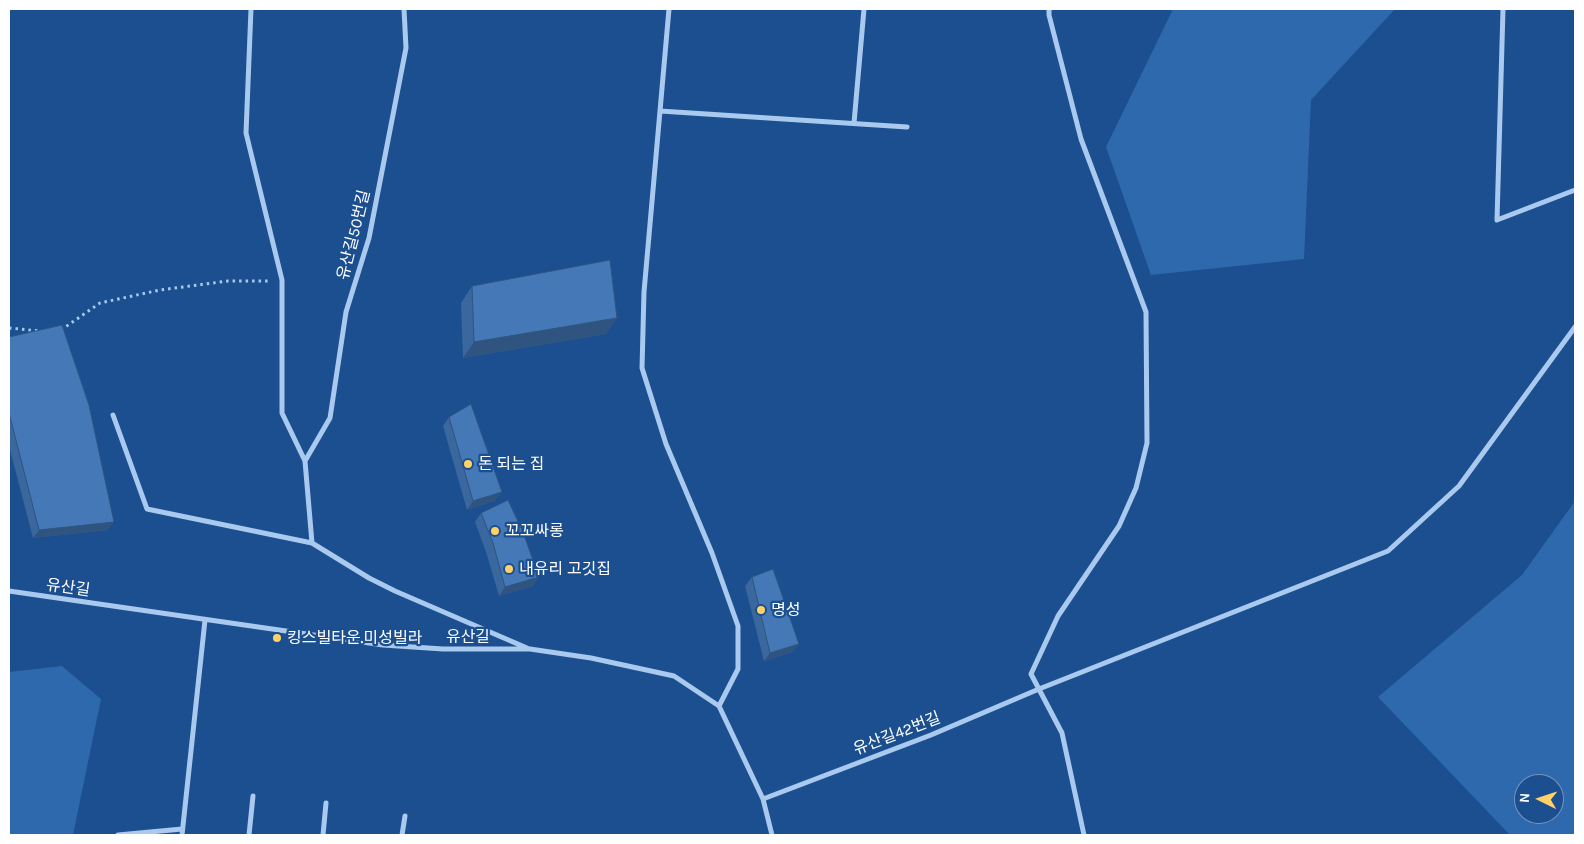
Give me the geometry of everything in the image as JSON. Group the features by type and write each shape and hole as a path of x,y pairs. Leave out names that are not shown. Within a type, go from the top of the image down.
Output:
{"street":[{"path":"251,9 246,133 282,280 282,413 305,461 312,543"},
{"name":"유산길50번길","path":"305,461 330,418 346,312 369,238 406,48 404,9"},
{"path":"669,9 644,292 642,368 666,444 712,553 738,626 738,669 719,706 763,799 772,835"},
{"path":"854,123 864,9"},
{"path":"1049,9 1049,16 1081,139 1146,312 1147,442 1136,488 1119,526 1058,616 1030,674 1062,733 1084,835"},
{"path":"1503,9 1497,220 1575,190"},
{"path":"660,111 907,127"},
{"name":"유산길42번길","path":"763,799 930,735 1039,689 1388,551 1459,486 1575,327"},
{"path":"113,415 147,510 312,543 394,591 530,649"},
{"name":"유산길","path":"9,591 382,645 443,649 530,649 591,658 674,676 719,706"},
{"path":"182,835 204,620"},
{"path":"249,835 253,796"},
{"path":"323,835 326,803"},
{"path":"402,835 405,816"},
{"path":"118,835 182,828"}],"path":[{"path":"56,333 100,303 160,290 228,282 282,280"},
{"path":"9,328 47,332"}],"shaded area":[{"path":"1173,9 1395,9 1311,100 1304,259 1151,275 1106,147"},
{"path":"1575,501 1575,835 1510,835 1378,697 1522,575"},
{"path":"62,666 101,699 73,835 9,835 9,672"}],"building":[{"path":"610,260 617,318 474,342 472,286"},
{"path":"62,325 89,405 114,522 39,530 9,413 9,337"},
{"name":"돈 되는 집","path":"471,404 502,492 473,501 449,417"},
{"path":"508,500 523,532 539,577 505,587 493,543 481,513"},
{"path":"773,569 799,644 770,653 752,577"}],"place":[{"name":"돈 되는 집","path":"468,464"},
{"name":"꼬꼬싸롱","path":"495,531"},
{"name":"내유리 고깃집","path":"509,569"},
{"name":"명성","path":"761,610"},
{"name":"킹스빌타운.미성빌라","path":"277,638"}]}
